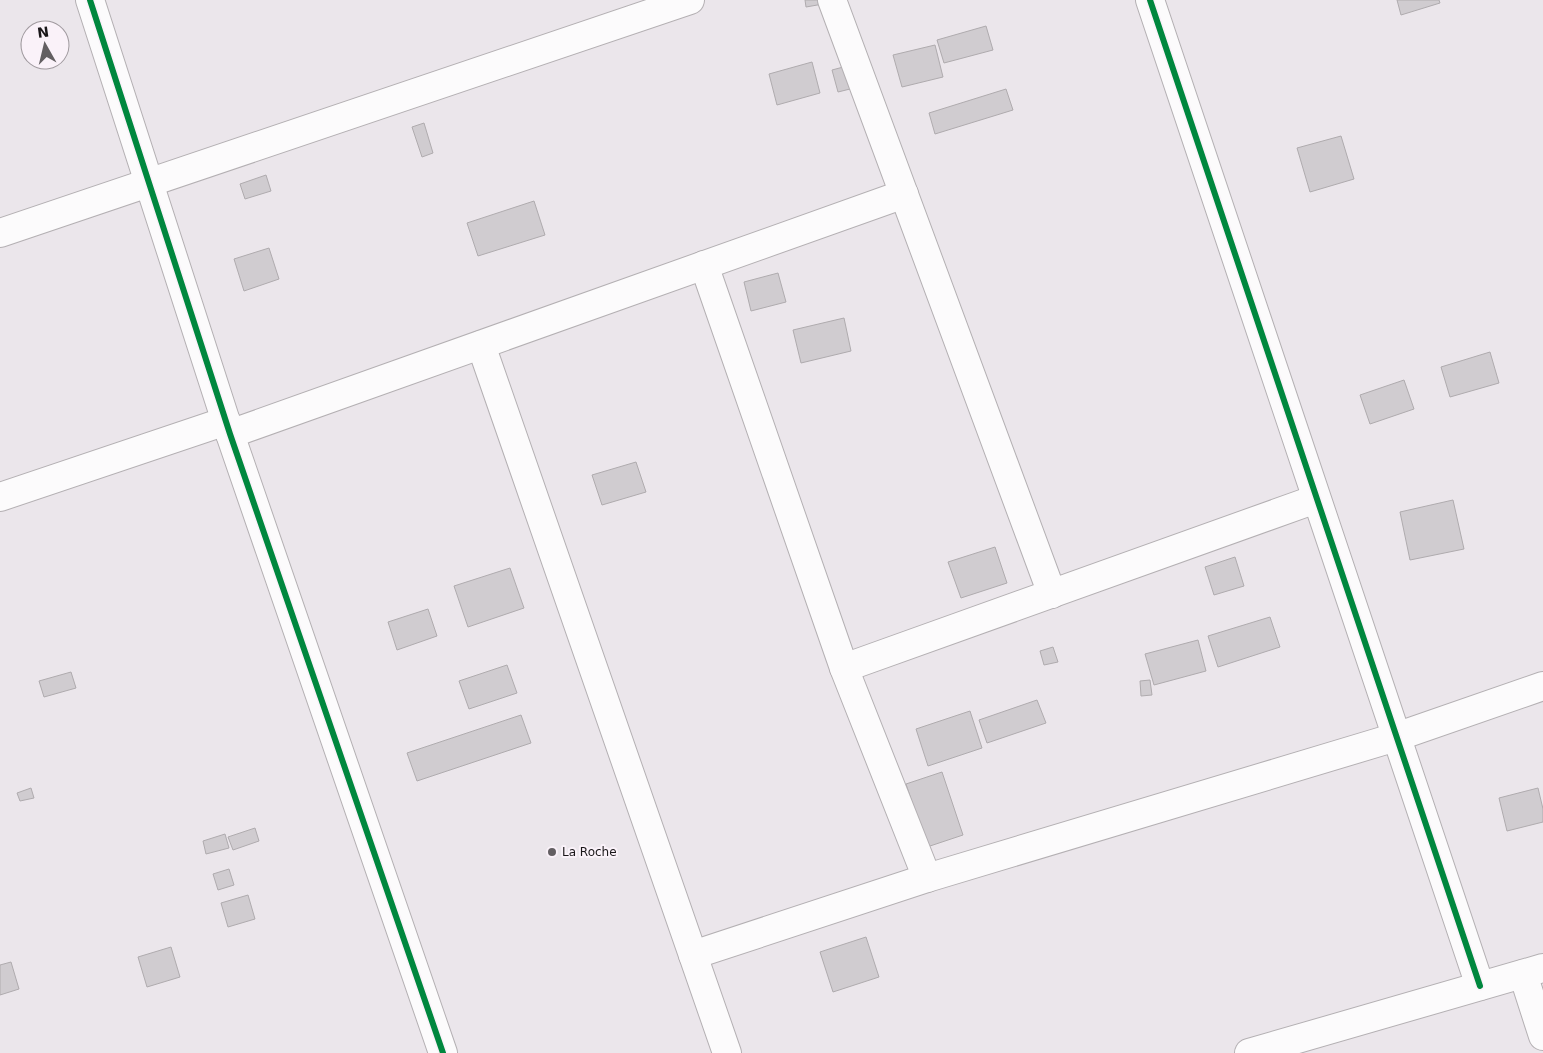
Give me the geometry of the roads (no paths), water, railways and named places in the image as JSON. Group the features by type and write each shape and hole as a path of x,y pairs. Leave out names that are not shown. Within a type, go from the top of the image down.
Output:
{"street":[{"path":"90,0 228,428 443,1053"},
{"path":"0,233 690,0"},
{"path":"832,0 1052,594"},
{"path":"1150,0 1480,986"},
{"path":"0,497 228,428 481,345 904,194"},
{"path":"704,265 844,668 927,878"},
{"path":"481,345 727,1053"},
{"path":"844,668 1316,499"},
{"path":"694,955 927,878 1396,737 1543,686"},
{"path":"1249,1053 1533,971 1543,1036"}],"place":[{"name":"La Roche","path":"552,852"}]}
